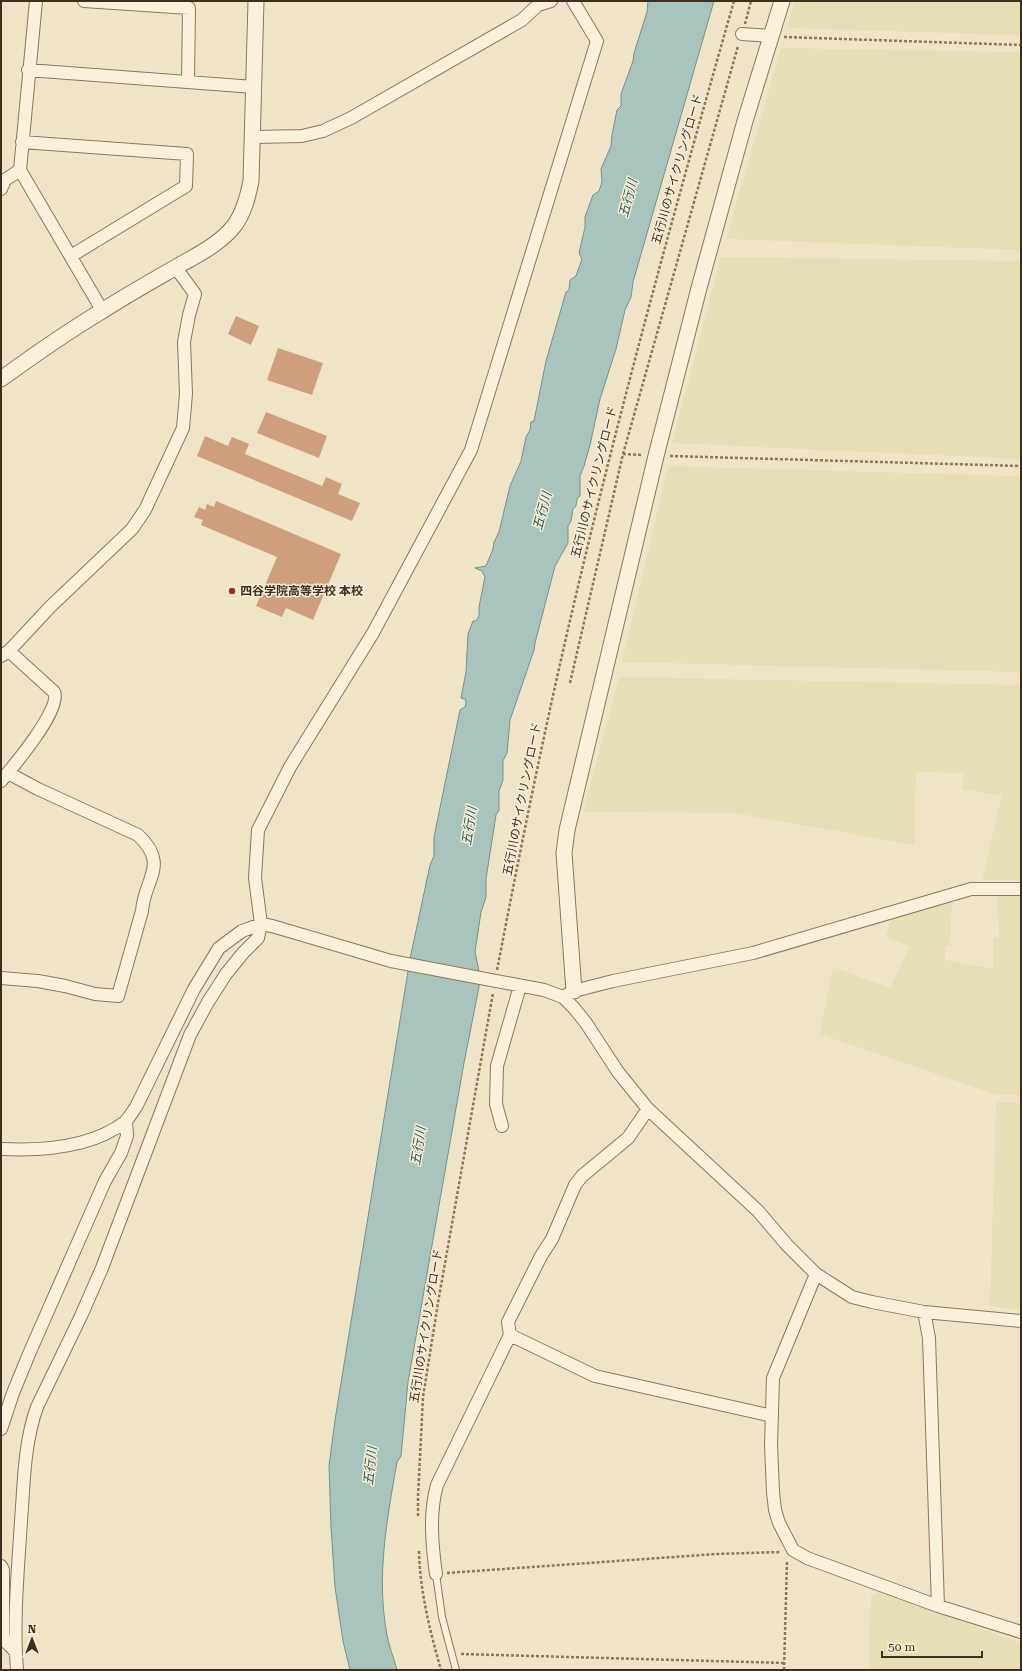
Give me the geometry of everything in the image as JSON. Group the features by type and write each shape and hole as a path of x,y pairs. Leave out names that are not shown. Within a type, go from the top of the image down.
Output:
{"street":[{"path":"36,1 28,70 20,170 102,310"},
{"path":"84,1 189,8 188,82"},
{"path":"1,379 58,338 102,310 206,250 223,238 235,226 248,195 251,181 256,1"},
{"path":"253,137 302,136 323,132 344,122 522,20 539,3 551,1"},
{"path":"17,1670 15,1650 19,1556 24,1481 32,1419 102,1268 190,1035 208,1002 226,974 242,953 258,938 261,924 254,878 258,830 290,767 373,633 471,450 596,41 573,1"},
{"path":"782,1 745,121 656,456 567,830 564,853 568,994 618,1072 648,1109 758,1211 787,1245 816,1274 852,1297 924,1312 1021,1321"},
{"path":"742,34 772,36"},
{"path":"28,70 254,87"},
{"path":"22,142 187,154 186,186 71,256"},
{"path":"1,189 5,180 20,170"},
{"path":"1,978 44,982 95,994 118,996 142,911 142,902 153,873 152,855 138,834 38,789 5,777 24,755 42,727 53,707 56,695 5,654 50,607 132,529 146,510 184,428 186,394 184,342 188,315 195,294 176,268"},
{"path":"1,1149 42,1150 76,1143 98,1138 126,1121 136,1107 194,989 219,948 242,931 261,924 286,929 391,961 568,994 753,952 971,889 1021,889"},
{"path":"502,1126 496,1104 498,1066 520,986"},
{"path":"436,1574 432,1513 437,1485 510,1335 508,1322 541,1256 552,1239 575,1185 582,1176 628,1138 648,1109"},
{"path":"1,1429 13,1393 29,1354 105,1181 121,1153 127,1136 126,1121"},
{"path":"816,1274 773,1378 771,1453 775,1510 790,1551 938,1606 1021,1632"},
{"path":"924,1312 930,1338 938,1606"},
{"path":"510,1335 595,1376 772,1416"},
{"path":"1,1566 3,1570 4,1640 15,1650"}],"lane":[{"path":"436,1574 442,1618 456,1670"}],"path":[{"name":"五行川のサイクリングロード","path":"419,1520 418,1497 423,1397 494,980 538,763 571,614 610,453 673,214 734,1"},
{"path":"570,683 623,454 751,1"},
{"path":"772,36 1021,45"},
{"path":"623,454 1021,466"},
{"path":"419,1543 420,1574 429,1627 441,1670"},
{"path":"436,1574 716,1554 790,1551 784,1670"},
{"path":"451,1654 784,1663"}],"shaded area":[{"path":"795,1 1021,1 1021,35 787,28"},
{"path":"781,48 1021,52 1021,250 726,239"},
{"path":"721,257 1021,261 1021,459 672,443"},
{"path":"668,466 1021,476 1021,672 622,662"},
{"path":"619,677 1021,685 1021,880 982,880 1002,795 962,790 964,773 916,772 914,845 735,813 583,812"},
{"path":"998,896 1021,896 1021,1095 997,1095 820,1034 833,967 890,988 909,947 886,936 891,919 952,901 950,945 945,946 945,960 993,969 993,937 999,937"},
{"path":"996,1102 1021,1103 1021,1310 990,1306"},
{"path":"879,1592 1021,1643 1021,1670 869,1670 871,1596"}],"water":[{"name":"五行川","path":"648,1 714,1 633,282 631,297 625,310 616,349 600,399 590,445 580,476 580,496 577,499 576,506 573,509 571,521 568,526 568,543 555,566 534,650 510,720 507,753 503,761 503,780 499,791 499,810 496,815 486,879 486,897 481,912 475,952 479,971 479,987 464,1063 408,1382 401,1456 397,1462 384,1548 384,1613 388,1639 397,1670 350,1670 343,1641 335,1587 329,1466 335,1420 410,959 430,865 434,856 434,837 460,710 465,707 466,703 465,699 461,698 466,672 468,634 473,621 476,621 479,616 479,607 485,577 482,571 475,568 486,566 493,549 494,542 499,532 510,486 521,461 531,422 534,421 546,361 566,292 569,290 570,280 576,276 582,259 579,253 585,227 585,217 593,195 599,191 602,182 601,169 611,146 617,110 621,106 621,94 633,61 634,53 647,12"}],"building":[{"path":"236,316 259,326 251,345 228,334"},
{"path":"278,348 323,363 312,395 267,380"},
{"path":"266,412 327,436 319,458 257,433"},
{"path":"205,436 228,446 232,437 249,444 245,454 322,486 326,477 342,484 338,494 360,503 352,521 197,456"},
{"path":"216,501 341,554 313,620 286,608 282,617 256,606 277,557 201,525 203,520 194,517 199,507 205,510 207,504 214,507"}],"place":[{"name":"四谷学院高等学校 本校","path":"232,591"}]}
